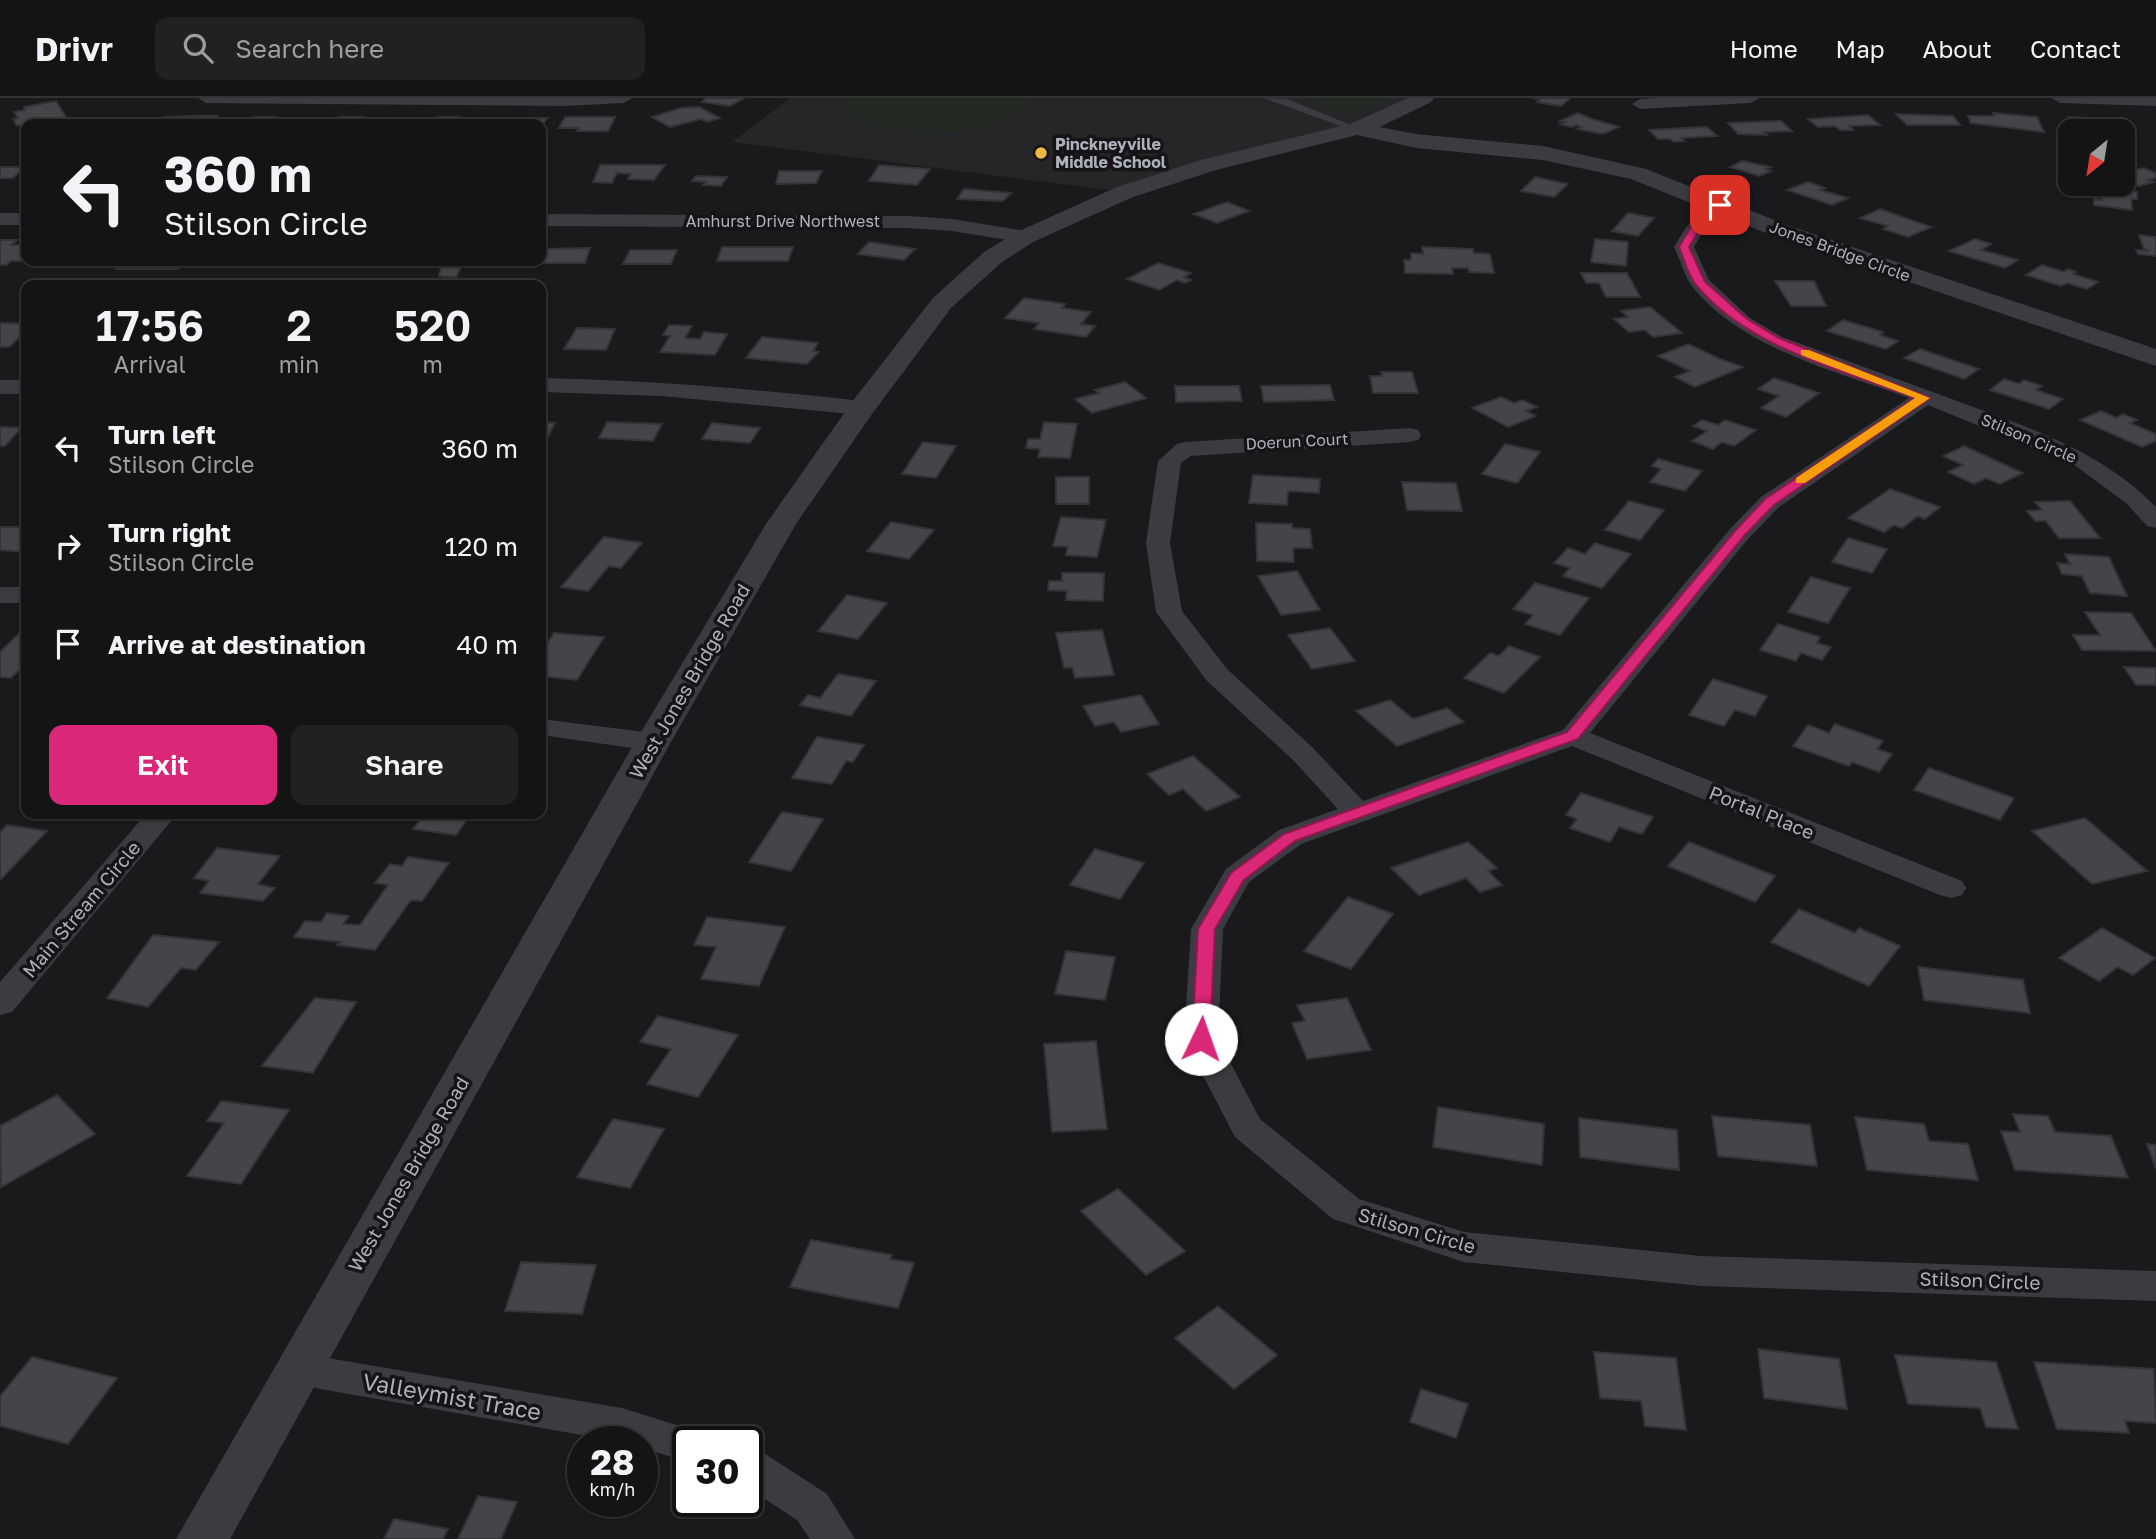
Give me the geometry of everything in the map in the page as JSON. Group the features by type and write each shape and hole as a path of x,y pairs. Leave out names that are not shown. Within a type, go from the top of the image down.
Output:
{"street":[{"path":"206,98 564,101 624,98"},
{"name":"West Jones Bridge Road","path":"202,1539 653,741 780,524 862,408 942,303 993,257 1025,237 1125,192 1209,165 1357,129 1424,98"},
{"path":"1640,104 1751,98"},
{"path":"2060,98 2156,101"},
{"name":"Jones Bridge Circle","path":"1357,129 1416,141 1531,152 1586,161 1638,174 1779,230 1911,277 2156,358"},
{"name":"Stilson Circle","path":"1720,205 1699,222 1684,247 1700,283 1744,322 1775,341 1990,421 2081,459 2134,498 2156,521"},
{"path":"0,219 21,219"},
{"name":"Amhurst Drive Northwest","path":"546,220 908,222 952,225 1025,237"},
{"path":"546,385 590,385 758,396 862,408"},
{"path":"0,387 21,387"},
{"path":"1573,736 1740,534 1770,502 1924,398"},
{"name":"Doerun Court","path":"1358,813 1303,754 1217,675 1169,612 1158,543 1170,461 1185,449 1410,435"},
{"path":"0,595 21,595"},
{"path":"546,728 653,741"},
{"name":"Stilson Circle","path":"1573,736 1290,837 1237,876 1207,929 1201,1039 1247,1128 1346,1209 1464,1247 1701,1271 2156,1286"},
{"name":"Portal Place","path":"1573,736 1951,888"},
{"name":"Main Stream Circle","path":"0,1004 158,819"},
{"name":"Valleymist Trace","path":"298,1369 622,1425 672,1440"},
{"path":"763,1475 812,1507 834,1539"}],"lane":[{"path":"1268,98 1285,99 1357,129"}],"shaded area":[{"name":"Pinckneyville Middle School","path":"790,98 1424,98 1390,116 1125,192 732,142"},
{"path":"849,98 1033,98 997,123 961,131 919,133 898,131 861,119 846,109"},
{"path":"1311,98 1394,98 1362,110 1340,113 1329,111"}],"building":[{"path":"706,98 744,98 730,106 702,102"},
{"path":"1533,98 1569,99 1561,106 1537,102 1540,99"},
{"path":"56,101 66,117 21,119 21,125 17,126 13,119 18,118 14,112 25,110 24,107"},
{"path":"699,107 720,118 707,122 701,119 670,127 652,117 681,108"},
{"path":"1578,113 1619,127 1603,134 1577,129 1582,127 1577,125 1571,127 1560,124 1565,122 1560,121"},
{"path":"1993,113 2037,117 2044,132 1971,123 1968,116 1994,116"},
{"path":"1896,114 1953,116 1960,125 1907,125"},
{"path":"1868,115 1880,125 1849,126 1853,130 1840,130 1835,126 1818,127 1808,119"},
{"path":"217,116 214,119 162,119"},
{"path":"254,117 276,117 275,119 252,119"},
{"path":"360,117 377,119 338,119"},
{"path":"438,117 458,117 457,119 437,119"},
{"path":"565,117 615,117 608,131 577,131 579,128 559,128"},
{"path":"2069,117 2104,119 2070,119"},
{"path":"1781,121 1792,131 1764,132 1767,135 1738,134 1728,123"},
{"path":"1707,127 1717,136 1681,138 1685,141 1674,142 1670,139 1658,139 1649,130"},
{"path":"1742,161 1771,167 1766,169 1771,171 1759,176 1730,167"},
{"path":"600,165 665,165 654,180 628,179 631,174 617,173 612,183 593,182"},
{"path":"879,165 930,169 917,185 869,181"},
{"path":"0,167 21,167 13,178 0,178"},
{"path":"2144,168 2156,173 2156,178 2148,180 2153,182 2139,186 2135,184 2135,170"},
{"path":"779,171 822,171 816,183 776,184"},
{"path":"696,176 727,177 721,186 692,181"},
{"path":"1535,177 1568,184 1554,197 1521,191"},
{"path":"1808,182 1825,188 1820,190 1848,198 1832,205 1787,190"},
{"path":"964,189 1011,193 1003,201 957,199"},
{"path":"2137,192 2137,199 2131,199 2132,210 2094,205 2094,199 2102,200 2103,196 2135,196"},
{"path":"1227,202 1249,211 1217,223 1194,214"},
{"path":"1880,209 1931,227 1908,237 1883,229 1888,226 1860,218"},
{"path":"1628,213 1654,218 1638,236 1612,231"},
{"path":"2139,235 2156,237 2156,256 2138,254 2136,250 2149,251 2144,249"},
{"path":"1595,239 1628,242 1626,266 1591,262"},
{"path":"1975,239 1991,244 1981,250 2018,260 2005,268 1949,251"},
{"path":"0,240 17,240 11,245 21,245 21,261 0,265"},
{"path":"869,242 915,249 904,260 858,254"},
{"path":"722,247 793,247 788,261 717,261"},
{"path":"1422,247 1473,249 1474,253 1490,254 1494,273 1452,268 1453,274 1405,273 1404,260 1411,260 1411,253 1423,254"},
{"path":"590,248 585,263 546,263 546,249"},
{"path":"630,250 677,250 671,264 623,264"},
{"path":"1158,263 1191,273 1184,277 1191,280 1185,283 1177,280 1159,290 1127,279"},
{"path":"2042,265 2064,272 2068,269 2076,272 2073,274 2098,282 2087,289 2067,283 2061,286 2026,275"},
{"path":"119,266 182,266 178,269 116,269"},
{"path":"442,266 510,266 461,267 456,277 439,276"},
{"path":"1581,273 1627,273 1640,297 1606,297 1599,283 1586,283"},
{"path":"1775,281 1814,281 1826,306 1791,306"},
{"path":"1024,298 1065,304 1062,308 1091,312 1081,324 1095,326 1086,337 1034,329 1039,323 1005,318"},
{"path":"1650,307 1682,333 1653,337 1645,330 1629,332 1614,319 1628,317 1621,311"},
{"path":"1843,320 1883,332 1880,335 1898,341 1886,349 1827,331"},
{"path":"0,323 21,324 21,336 9,347 0,347"},
{"path":"669,325 692,326 685,338 700,339 704,332 727,334 715,355 660,352 670,336 663,335"},
{"path":"577,328 615,329 606,350 564,349"},
{"path":"762,337 818,343 813,351 819,352 807,364 746,358"},
{"path":"1688,344 1743,367 1695,387 1675,377 1690,371 1658,356"},
{"path":"1920,349 1979,369 1964,379 1904,358"},
{"path":"1381,372 1412,372 1418,393 1373,393 1370,376 1382,376"},
{"path":"1774,378 1819,393 1786,417 1761,408 1779,396 1758,389"},
{"path":"2004,379 2019,384 2024,380 2042,386 2036,390 2063,399 2049,409 1990,390"},
{"path":"1125,382 1146,398 1092,413 1075,399 1099,393 1095,390"},
{"path":"1330,385 1334,400 1264,402 1261,386"},
{"path":"1175,386 1239,386 1242,401 1176,402"},
{"path":"1501,397 1514,403 1523,400 1537,407 1526,411 1536,416 1508,427 1472,408"},
{"path":"2101,411 2116,418 2123,414 2137,420 2130,423 2156,434 2156,441 2142,447 2080,420"},
{"path":"1702,420 1718,425 1725,420 1756,430 1734,446 1722,442 1713,449 1692,441 1707,431 1693,426"},
{"path":"546,422 555,423 546,440"},
{"path":"607,422 662,424 653,441 599,438"},
{"path":"1044,422 1077,424 1070,458 1038,457 1040,449 1026,448 1028,439 1040,439"},
{"path":"712,423 760,428 750,443 702,439"},
{"path":"0,427 21,428 5,446 0,446"},
{"path":"923,442 956,446 936,478 902,474"},
{"path":"1505,444 1540,452 1517,483 1482,474"},
{"path":"1964,446 2023,473 2000,484 1986,478 1974,484 1948,472 1963,465 1943,456"},
{"path":"1658,459 1702,471 1685,491 1650,482 1661,469 1652,466"},
{"path":"1253,475 1320,479 1319,493 1288,491 1287,505 1249,503"},
{"path":"1056,477 1089,477 1089,504 1056,504"},
{"path":"1402,482 1456,483 1462,511 1407,510"},
{"path":"1890,489 1940,507 1925,519 1918,516 1902,528 1894,525 1884,532 1848,518"},
{"path":"1629,501 1664,510 1640,540 1605,530"},
{"path":"2070,501 2100,538 2059,538 2046,521 2035,521 2027,511 2042,510 2035,502"},
{"path":"1061,517 1106,520 1097,557 1066,555 1068,547 1053,546"},
{"path":"891,522 934,530 909,559 867,551"},
{"path":"1256,523 1292,524 1292,528 1310,529 1312,548 1293,548 1294,562 1257,561"},
{"path":"0,527 21,527 21,552 0,550"},
{"path":"604,537 642,543 621,568 609,566 588,591 561,587"},
{"path":"1848,538 1887,549 1872,573 1832,562"},
{"path":"1595,543 1631,554 1602,588 1563,576 1570,568 1554,563 1568,548 1585,554"},
{"path":"2065,554 2109,557 2127,596 2090,593 2082,576 2062,574 2057,563 2070,564"},
{"path":"1297,571 1320,610 1281,615 1258,576"},
{"path":"1062,573 1104,573 1103,601 1066,600 1067,591 1048,590 1049,581 1062,581"},
{"path":"1811,577 1850,588 1828,623 1788,612"},
{"path":"1535,583 1589,598 1560,635 1525,624 1533,615 1513,609"},
{"path":"847,595 887,603 858,639 818,631"},
{"path":"2085,612 2131,613 2156,651 2082,650 2073,635 2100,635"},
{"path":"1778,624 1820,637 1817,643 1831,647 1822,660 1801,653 1796,661 1760,650"},
{"path":"1330,628 1355,661 1312,669 1288,635"},
{"path":"1102,630 1114,675 1075,678 1072,667 1064,668 1056,633"},
{"path":"21,632 21,668 11,678 0,677 0,652"},
{"path":"554,633 604,637 577,680 546,677 546,645"},
{"path":"1509,646 1540,657 1504,693 1464,678 1490,653 1499,656"},
{"path":"2124,667 2156,668 2156,685 2136,685"},
{"path":"838,674 876,681 851,716 800,705 808,695 820,698"},
{"path":"1713,679 1767,696 1755,716 1735,710 1724,726 1689,715"},
{"path":"1141,695 1159,724 1121,732 1114,722 1095,726 1083,706"},
{"path":"1390,700 1413,719 1447,708 1464,722 1397,746 1356,711"},
{"path":"1835,724 1883,741 1877,749 1892,754 1879,772 1852,762 1849,766 1793,746 1808,725 1829,733"},
{"path":"817,737 864,745 853,762 846,761 832,784 792,778"},
{"path":"1193,756 1240,797 1206,811 1183,789 1169,795 1147,774"},
{"path":"1929,768 2014,798 2000,820 1914,790"},
{"path":"1581,793 1653,817 1642,834 1619,827 1610,842 1570,828 1577,819 1566,815"},
{"path":"782,812 823,819 791,871 749,862"},
{"path":"2085,818 2147,871 2092,884 2032,831"},
{"path":"421,819 467,819 456,835 413,829"},
{"path":"7,825 47,831 0,880 0,832"},
{"path":"1468,842 1497,868 1488,871 1502,885 1480,892 1466,878 1419,895 1391,868"},
{"path":"1689,842 1775,876 1755,902 1668,866"},
{"path":"217,848 280,856 258,884 275,888 263,901 200,893 209,881 194,878"},
{"path":"1095,849 1144,863 1120,899 1070,885"},
{"path":"408,857 449,863 422,901 411,900 375,950 337,945 341,942 294,937 305,921 321,922 327,913 349,916 343,924 360,925 388,885 375,883 390,864 402,866"},
{"path":"1348,897 1393,914 1351,969 1304,951"},
{"path":"1799,909 1855,933 1859,928 1900,946 1869,986 1771,942"},
{"path":"707,917 785,927 759,986 701,979 716,947 694,945"},
{"path":"2102,928 2155,958 2133,975 2118,967 2099,981 2059,958"},
{"path":"153,935 219,942 196,970 181,968 148,1007 107,998"},
{"path":"1066,951 1115,957 1105,1000 1055,994"},
{"path":"1918,967 2023,980 2030,1013 1924,1000"},
{"path":"315,998 356,1002 313,1073 262,1066"},
{"path":"1347,998 1371,1050 1307,1059 1292,1023 1305,1021 1297,1005"},
{"path":"658,1016 738,1035 698,1097 647,1084 671,1049 640,1042"},
{"path":"1096,1041 1107,1129 1052,1132 1044,1044"},
{"path":"57,1095 95,1134 1,1187 0,1126"},
{"path":"221,1101 289,1110 241,1184 187,1176 224,1123 207,1121"},
{"path":"1438,1107 1544,1124 1542,1165 1433,1147"},
{"path":"2013,1114 2048,1116 2055,1132 2111,1136 2128,1178 2015,1170 2001,1131 2020,1132"},
{"path":"1712,1116 1810,1125 1817,1166 1718,1156"},
{"path":"1855,1117 1924,1124 1929,1141 1968,1144 1978,1180 1867,1170"},
{"path":"1579,1118 1677,1130 1679,1170 1580,1157"},
{"path":"613,1119 664,1129 630,1188 577,1177"},
{"path":"2147,1144 2156,1145 2156,1169"},
{"path":"1118,1189 1185,1251 1146,1275 1081,1211"},
{"path":"811,1240 892,1255 890,1259 914,1263 898,1308 790,1287"},
{"path":"521,1262 596,1265 582,1314 505,1311"},
{"path":"1218,1306 1277,1355 1234,1389 1175,1338"},
{"path":"1758,1349 1839,1359 1847,1409 1764,1398"},
{"path":"1594,1352 1676,1358 1686,1430 1645,1426 1641,1401 1600,1398"},
{"path":"1895,1355 1996,1362 2018,1429 1986,1427 1980,1408 1908,1404"},
{"path":"32,1357 117,1378 68,1444 0,1426 0,1396"},
{"path":"2034,1362 2154,1369 2156,1423 2125,1421 2129,1433 2057,1429"},
{"path":"1421,1389 1468,1404 1456,1438 1410,1422"},
{"path":"478,1496 517,1502 501,1539 458,1539"},
{"path":"394,1519 448,1529 443,1539 384,1539"}],"slow traffic":[{"path":"1801,481 1924,398 1805,352"}],"place":[{"name":"Pinckneyville Middle School","path":"1041,153"}],"route":[{"path":"1201,1039 1207,929 1237,876 1290,837 1573,736 1740,534 1770,502 1924,398 1775,341 1744,322 1700,283 1684,247 1699,222 1720,205"}]}
